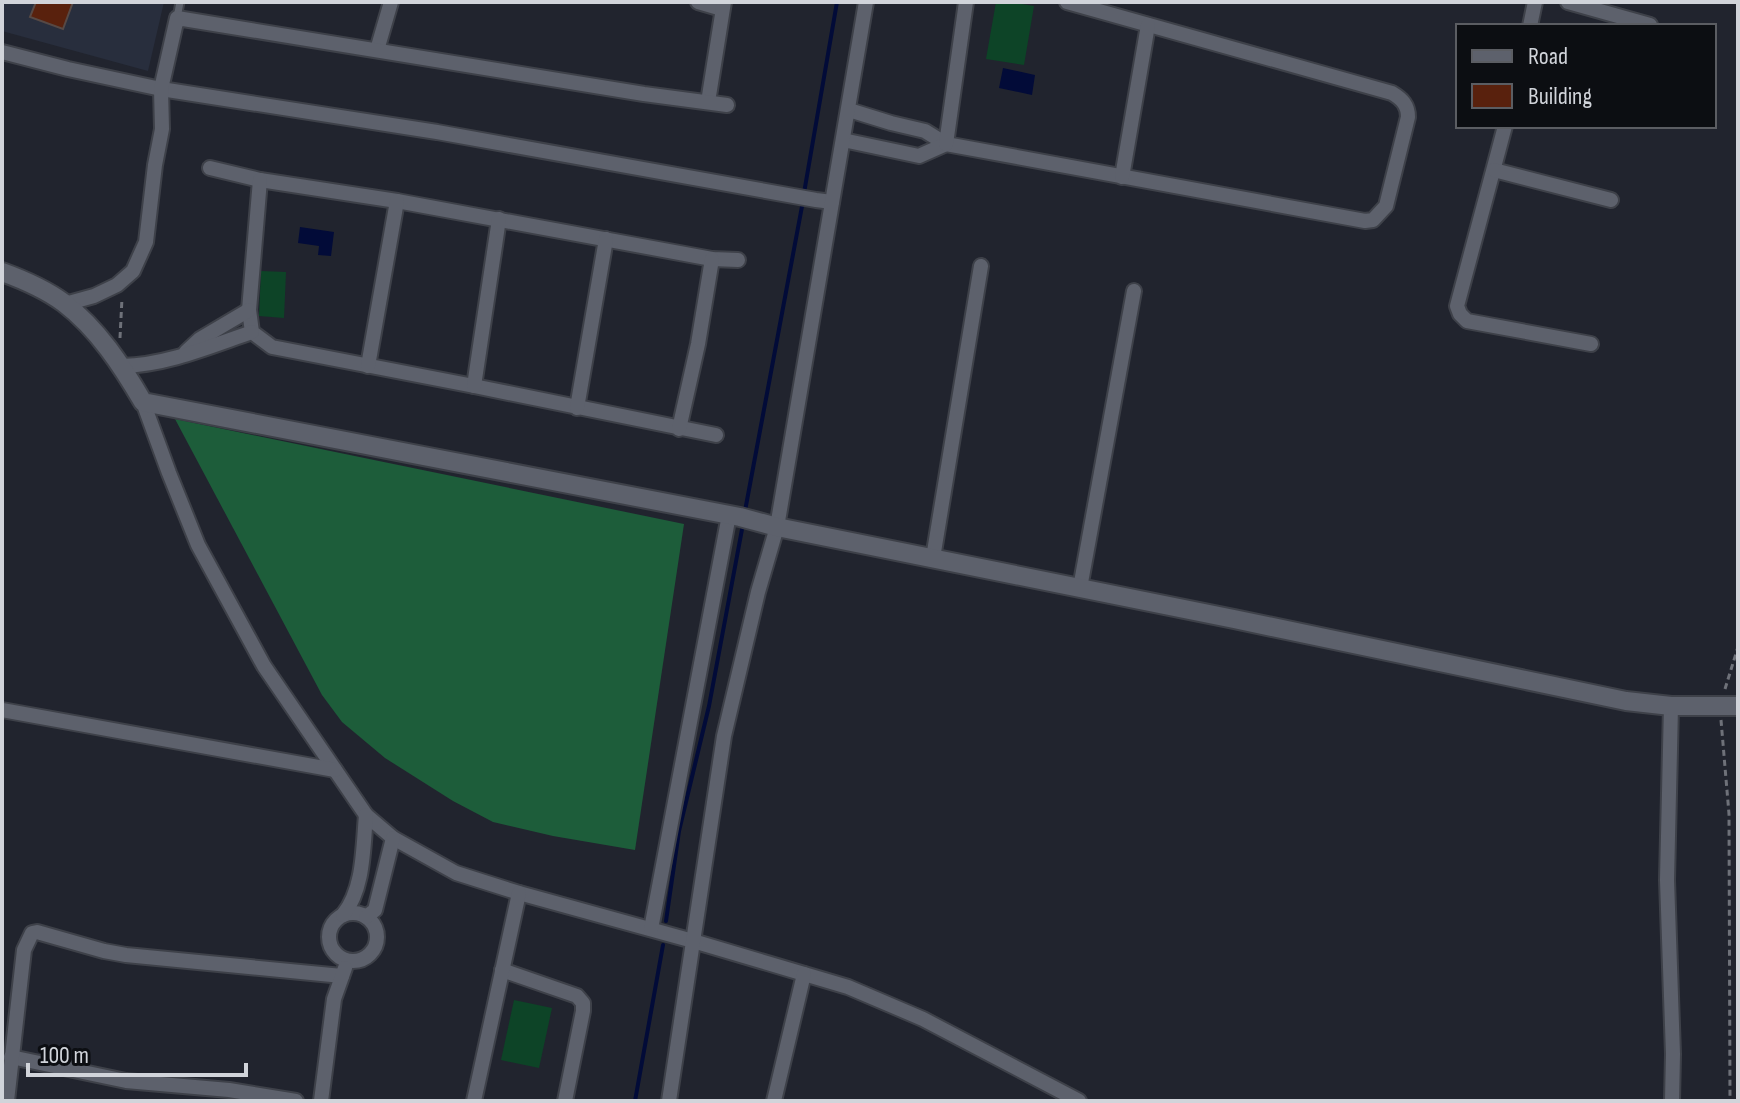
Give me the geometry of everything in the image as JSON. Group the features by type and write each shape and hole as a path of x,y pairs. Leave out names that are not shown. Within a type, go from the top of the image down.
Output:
{"street":[{"path":"377,50 391,2"},
{"path":"698,2 723,5 708,102"},
{"path":"669,1101 724,736 758,592 777,527 866,2"},
{"path":"946,144 966,2"},
{"path":"849,110 925,131 946,144 1374,224 1386,206 1408,117 1408,109 1399,97 1067,2"},
{"path":"1530,24 1535,2"},
{"path":"1568,2 1646,24"},
{"path":"65,304 94,296 117,285 133,271 146,242 162,129 161,89 177,18 727,105"},
{"path":"1122,177 1148,25"},
{"path":"2,52 161,89 437,132 832,202"},
{"path":"1504,128 1457,306 1460,314 1467,321 1591,344"},
{"path":"843,140 919,156 946,144"},
{"path":"210,168 260,180 397,201 712,259 738,260"},
{"path":"1494,170 1611,200"},
{"path":"260,180 249,310 252,332 272,347 716,435"},
{"path":"368,366 397,201"},
{"path":"474,386 499,219"},
{"path":"577,408 606,239"},
{"path":"679,429 698,344 712,259"},
{"path":"933,558 981,266"},
{"path":"2,272 30,282 65,304 97,334 122,366 143,402 198,545 264,666 366,815 393,838 456,873 848,987 923,1019 1079,1101"},
{"path":"1080,588 1134,291"},
{"path":"182,355 200,339 249,310"},
{"path":"122,366 141,366 252,332"},
{"path":"143,402 742,518 1626,701 1730,707"},
{"path":"651,929 742,518"},
{"path":"1671,706 1667,880 1672,1101"},
{"path":"2,710 335,770"},
{"path":"343,915 351,913 366,917 376,930 375,946 370,953 357,960 349,960 336,953 329,940 332,925 353,903 360,873 366,815"},
{"path":"366,917 375,910 393,838"},
{"path":"360,873 383,878"},
{"path":"474,1101 519,893"},
{"path":"7,1101 24,950 32,933 126,955 342,976"},
{"path":"321,1101 334,999 349,960"},
{"path":"502,970 577,996 583,1003 565,1101"},
{"path":"774,1101 804,974"},
{"path":"11,1057 126,1081 229,1090 296,1101"}],"lane":[{"path":"177,18 180,2"}],"path":[{"path":"120,339 125,278"},
{"path":"1730,1101 1730,707 1738,647"}],"shaded area":[{"path":"2,2 164,2 148,71 2,31"},
{"path":"1003,68 1035,75 1032,95 999,88"},
{"path":"300,227 334,232 331,256 318,255 319,246 298,243"}],"green space":[{"path":"996,2 1034,6 1024,65 986,59"},
{"path":"261,271 286,272 284,318 259,316"},
{"path":"175,419 684,524 635,850 493,822 385,758 342,722 322,695"},
{"path":"514,1000 552,1008 539,1068 501,1060"}],"building":[{"path":"36,2 73,2 63,29 30,17"}],"waterway":[{"path":"804,193 837,2"},
{"path":"745,511 803,201"},
{"path":"666,921 679,831 709,706 743,524"},
{"path":"635,1101 663,945"}]}
